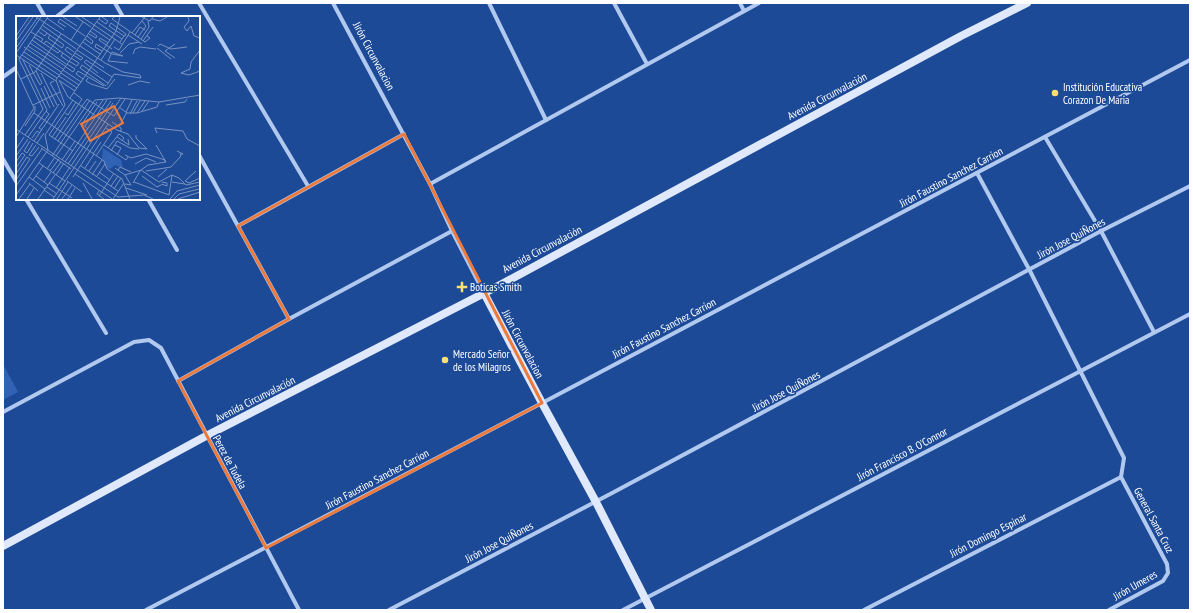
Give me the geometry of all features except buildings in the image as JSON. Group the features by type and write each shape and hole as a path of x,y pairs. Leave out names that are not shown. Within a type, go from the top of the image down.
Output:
{"street":[{"path":"37,3 44,16"},
{"path":"57,16 74,3"},
{"path":"115,3 122,16"},
{"path":"199,3 308,186"},
{"name":"Jirón Circunvalacion","path":"333,3 404,134 484,293 596,502 651,610"},
{"path":"489,3 546,120"},
{"path":"614,3 647,64"},
{"path":"740,3 744,11"},
{"path":"430,184 759,3"},
{"name":"Avenida Circunvalación","path":"3,546 206,436 484,293 961,36 1027,3"},
{"name":"Jirón Faustino Sanchez Carrion","path":"146,610 542,403 1190,60"},
{"path":"3,77 16,68"},
{"path":"238,226 404,134"},
{"path":"1045,137 1101,231 1154,332"},
{"path":"200,157 289,319"},
{"path":"3,159 16,181"},
{"path":"977,173 1030,271 1124,458 1120,477"},
{"name":"Jirón Jose QuiÑones","path":"389,610 596,502 1030,271 1101,231 1190,186"},
{"path":"27,200 106,333"},
{"path":"149,200 177,250"},
{"path":"178,381 452,231"},
{"name":"Jirón Francisco B. O'Connor","path":"623,610 1190,314"},
{"name":"Perez de Tudela","path":"3,412 134,342 149,340 161,348 299,610"},
{"name":"General Santa Cruz","path":"1120,477 1167,564 1168,573"},
{"name":"Jirón Domingo Espinar","path":"864,610 1120,477"},
{"name":"Jirón Umeres","path":"1108,610 1163,581 1168,573"}],"highlighted area":[{"path":"404,134 542,403 266,548 178,381 289,319 238,226"}],"shaded area":[{"path":"3,364 18,392 3,400"}],"place":[{"name":"Institución Educativa Corazon De Maria","path":"1055,93"},
{"name":"Boticas Smith","path":"462,287"},
{"name":"Mercado Señor de los Milagros","path":"445,360"}]}
